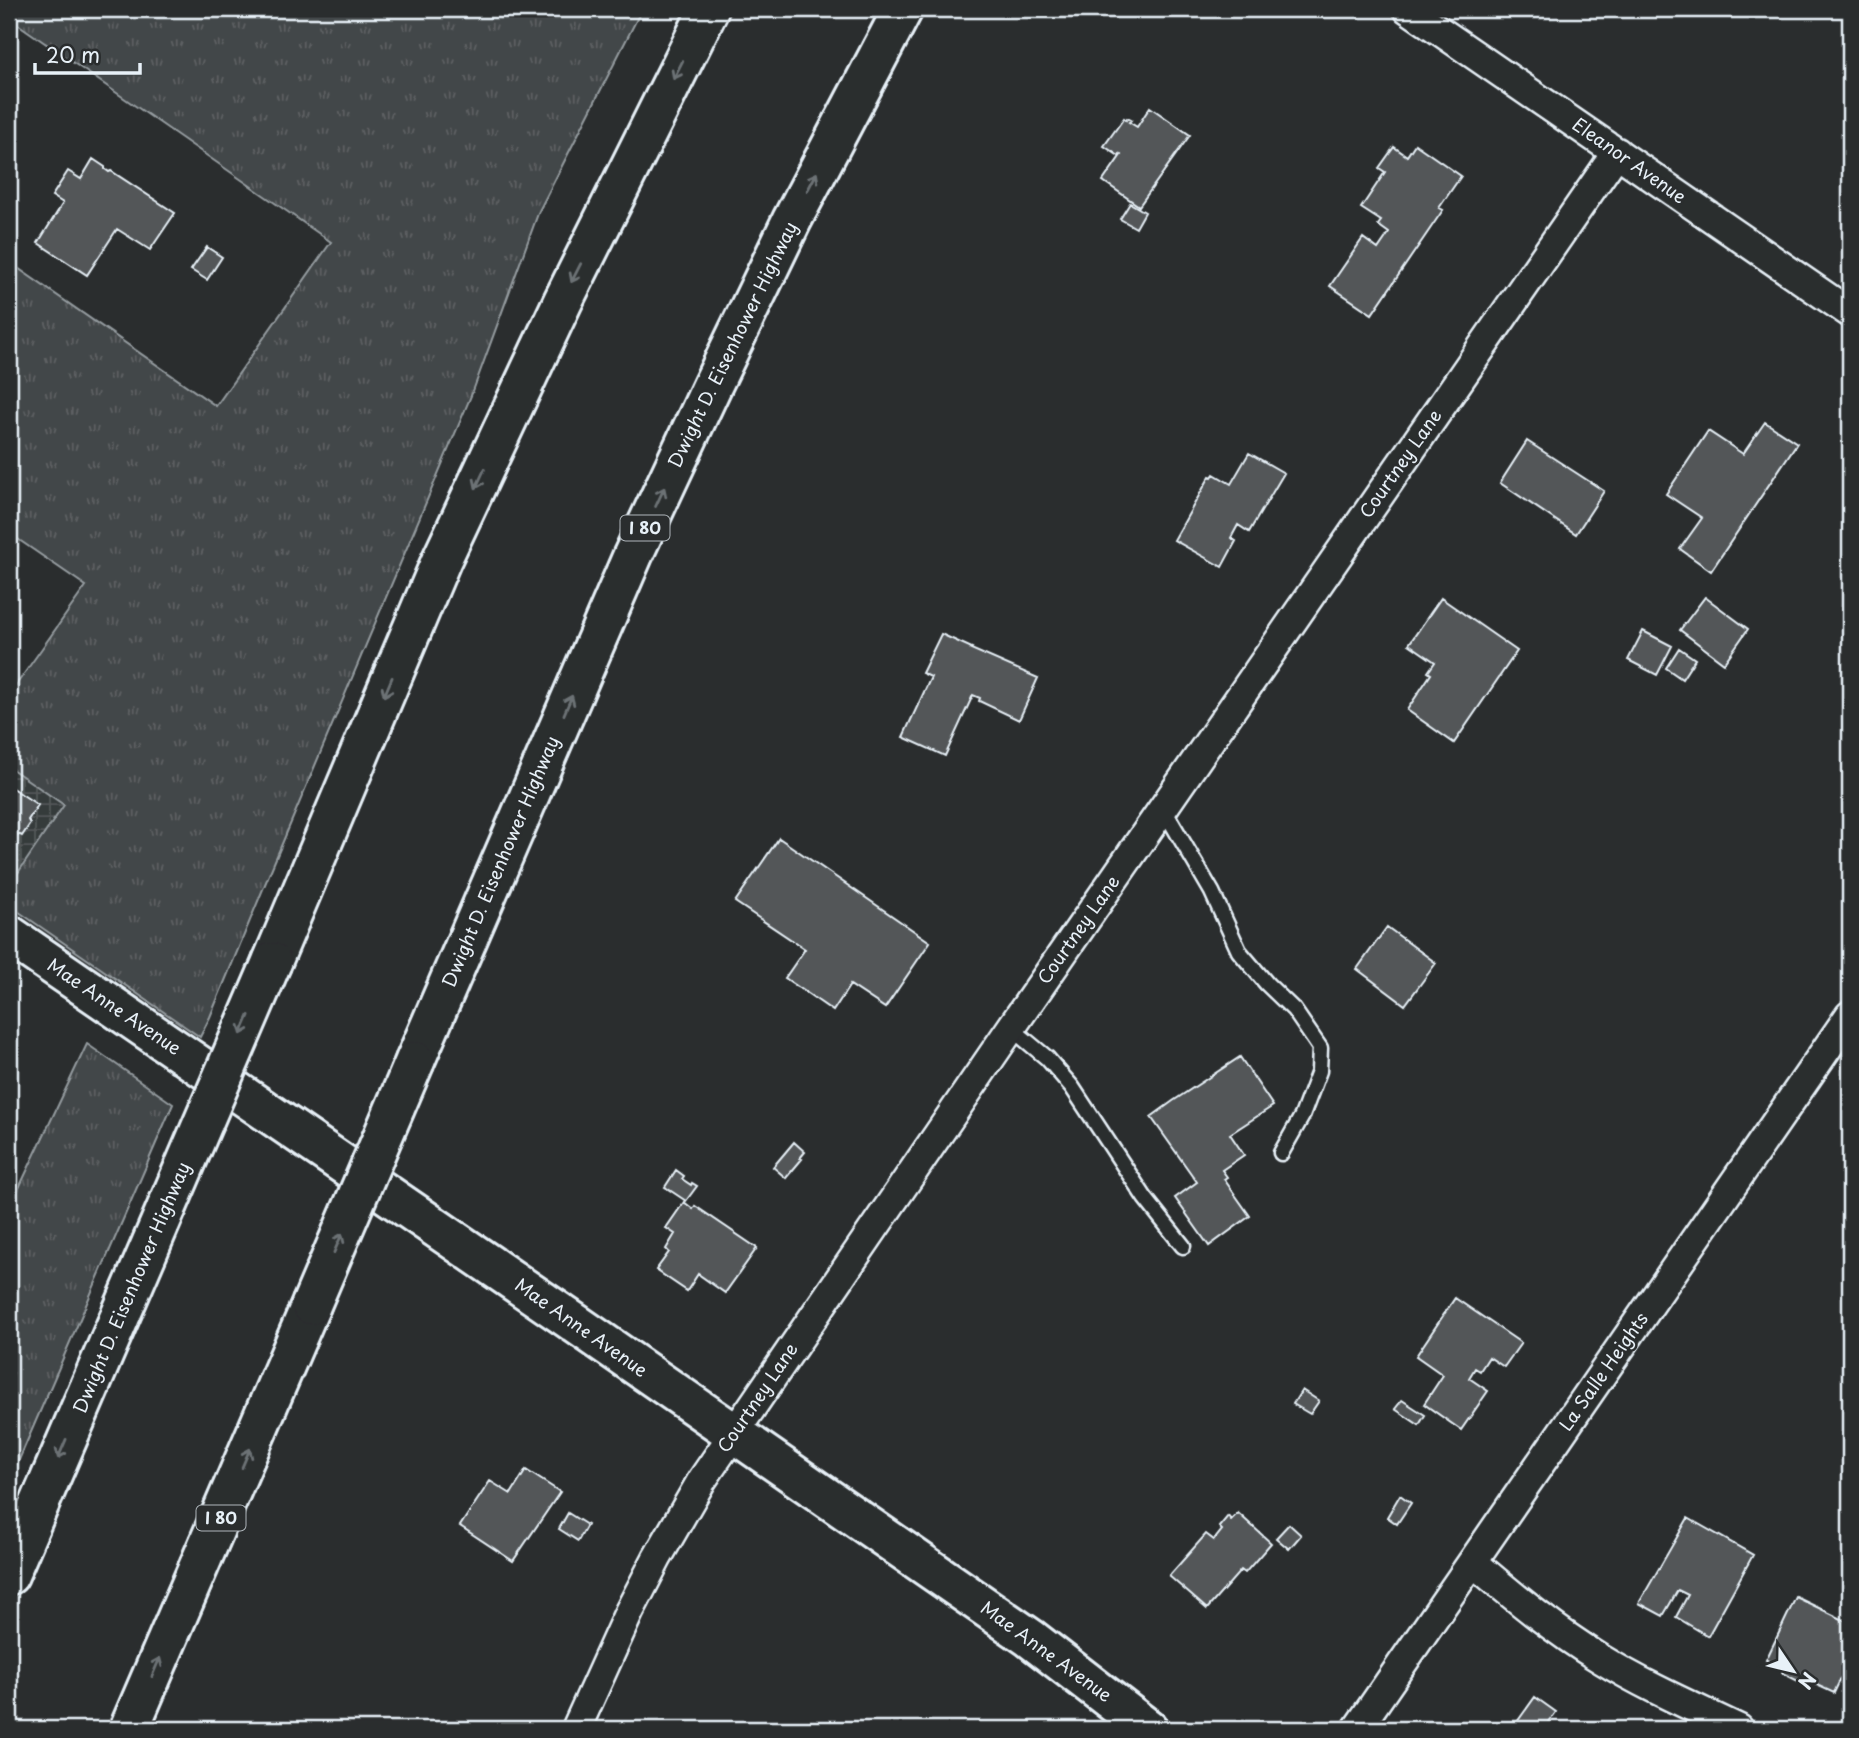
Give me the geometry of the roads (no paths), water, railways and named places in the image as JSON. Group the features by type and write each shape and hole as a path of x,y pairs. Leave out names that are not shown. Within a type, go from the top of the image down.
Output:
{"main road":[{"name":"Dwight D. Eisenhower Highway","path":"9,1575 442,561 563,300 709,9"},
{"name":"Dwight D. Eisenhower Highway","path":"129,1729 616,593 792,220 903,9"},
{"name":"Mae Anne Avenue","path":"9,935 1030,1638 1148,1729"}],"street":[{"name":"Eleanor Avenue","path":"1408,9 1850,313"},
{"name":"Courtney Lane","path":"576,1729 629,1612 702,1480 1617,152"},
{"name":"La Salle Heights","path":"1357,1729 1847,1028"},
{"path":"1473,1562 1514,1597 1601,1658 1638,1680 1739,1729"}],"lane":[{"path":"1163,808 1212,892 1239,951 1294,1010 1320,1048 1319,1071 1302,1116 1281,1153"},
{"path":"1011,1028 1046,1058 1072,1087 1145,1198 1183,1246"}]}
